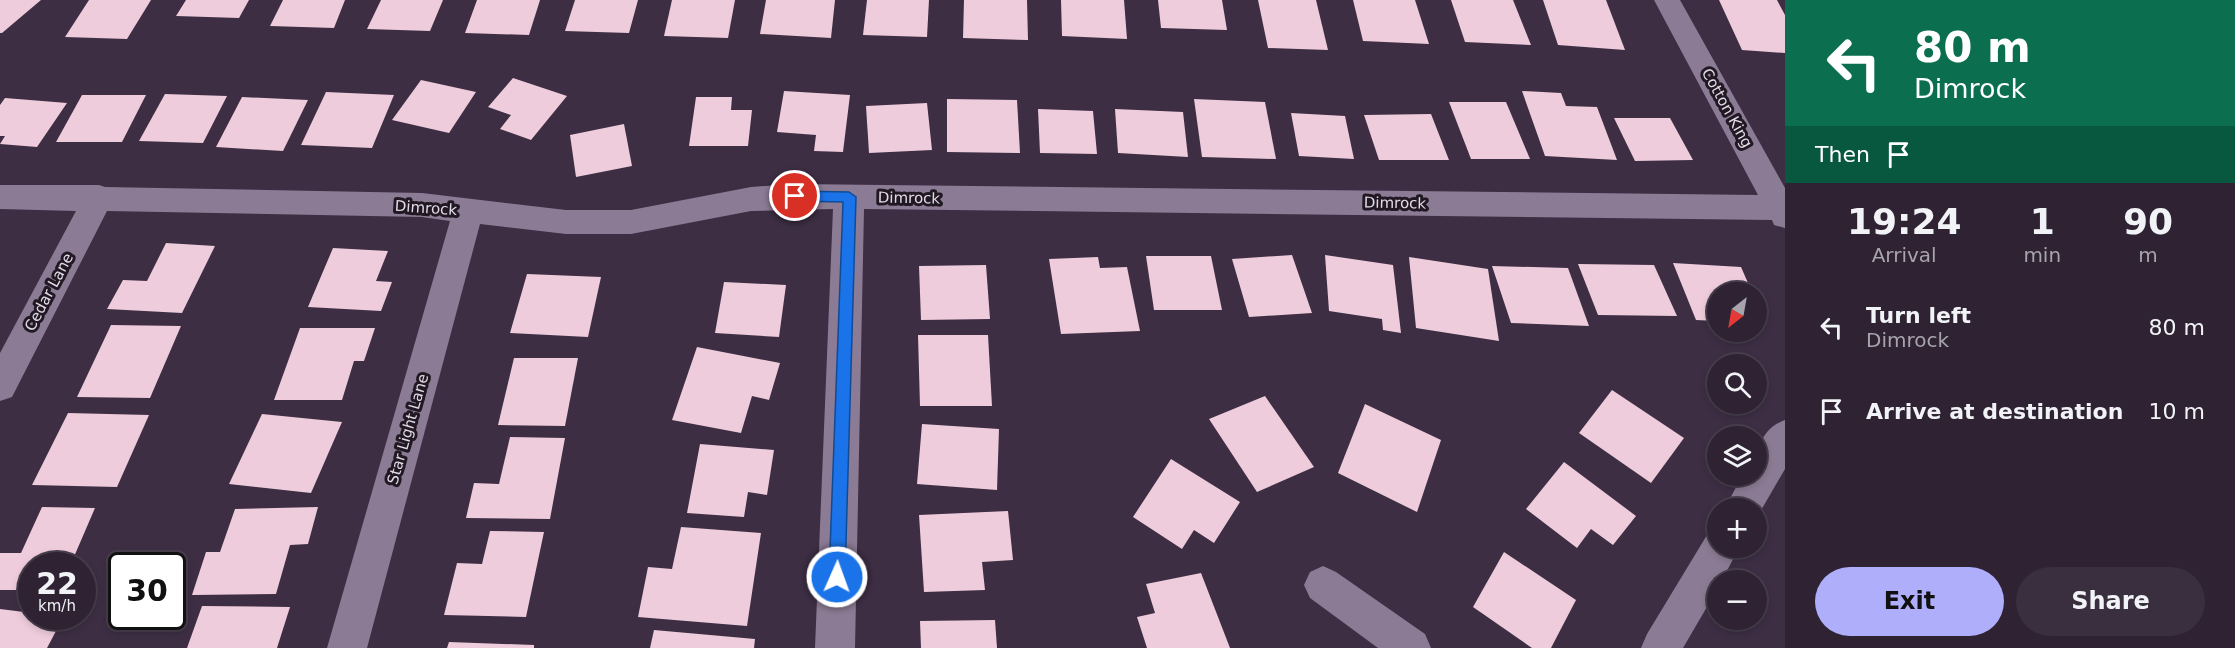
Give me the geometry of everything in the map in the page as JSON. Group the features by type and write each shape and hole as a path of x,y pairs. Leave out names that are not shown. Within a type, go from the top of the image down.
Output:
{"street":[{"name":"Cotton King","path":"1667,0 1784,210"},
{"name":"Dimrock","path":"0,197 99,197 422,206 566,222 631,222 751,199 795,196 1784,210"},
{"name":"Cedar Lane","path":"0,386 99,197"},
{"path":"835,648 849,197"},
{"name":"Star Light Lane","path":"347,648 468,211"},
{"path":"1749,498 1785,436"},
{"path":"1661,648 1714,558"},
{"path":"1323,585 1411,648"}],"building":[{"path":"0,0 41,0 0,33"},
{"path":"89,0 151,0 127,39 65,37"},
{"path":"186,0 249,0 239,18 176,16"},
{"path":"283,0 345,0 334,28 270,26"},
{"path":"381,0 443,0 430,31 367,29"},
{"path":"477,0 540,0 529,35 465,33"},
{"path":"575,0 638,0 629,33 565,31"},
{"path":"672,0 735,0 728,38 664,36"},
{"path":"766,0 835,0 831,38 760,34"},
{"path":"867,0 929,0 927,37 863,35"},
{"path":"964,0 1027,0 1028,40 963,38"},
{"path":"1061,0 1124,0 1127,39 1062,36"},
{"path":"1158,0 1222,0 1227,30 1161,28"},
{"path":"1258,0 1316,0 1328,50 1268,48"},
{"path":"1353,0 1415,0 1429,44 1363,41"},
{"path":"1451,0 1513,0 1531,45 1465,42"},
{"path":"1543,0 1606,0 1625,50 1558,45"},
{"path":"1719,0 1777,0 1785,15 1785,53 1742,50"},
{"path":"513,78 567,96 531,140 500,129 511,115 488,107"},
{"path":"421,80 476,92 449,133 392,120"},
{"path":"784,91 850,95 843,152 814,151 816,135 777,132"},
{"path":"1522,91 1561,93 1566,106 1597,107 1617,160 1545,156"},
{"path":"326,92 394,95 372,148 301,145"},
{"path":"165,94 227,96 203,143 139,141"},
{"path":"82,95 146,95 122,142 56,142"},
{"path":"242,97 308,100 283,151 216,147"},
{"path":"696,97 732,97 731,110 752,110 748,146 689,146"},
{"path":"5,98 67,103 37,147 0,144 5,136 0,136 0,105"},
{"path":"947,99 1017,100 1020,153 947,152"},
{"path":"1194,99 1265,102 1276,159 1202,157"},
{"path":"1449,102 1506,102 1530,159 1471,159"},
{"path":"927,103 932,150 869,153 866,106"},
{"path":"1038,109 1093,111 1097,154 1040,153"},
{"path":"1115,109 1183,112 1188,157 1118,153"},
{"path":"1291,113 1345,116 1354,159 1299,156"},
{"path":"1431,114 1449,160 1379,160 1364,115"},
{"path":"1614,118 1670,118 1693,160 1635,161"},
{"path":"624,124 632,166 576,177 570,135"},
{"path":"166,243 215,246 182,313 107,309 123,280 147,281"},
{"path":"333,248 388,251 376,281 392,282 381,311 308,307"},
{"path":"1292,255 1312,313 1249,317 1232,259"},
{"path":"1325,255 1393,265 1401,333 1383,330 1382,319 1329,311"},
{"path":"1146,256 1211,256 1222,310 1154,310"},
{"path":"1098,257 1100,268 1127,267 1140,331 1061,334 1049,259"},
{"path":"1409,257 1488,269 1499,341 1416,328"},
{"path":"1673,263 1741,267 1748,282 1707,282 1707,320 1696,320"},
{"path":"1578,264 1654,265 1677,316 1598,315"},
{"path":"986,265 990,319 921,320 919,266"},
{"path":"1492,266 1568,268 1589,326 1511,323"},
{"path":"527,274 601,277 588,337 510,333"},
{"path":"724,282 786,285 779,337 715,333"},
{"path":"111,325 181,326 150,398 77,397"},
{"path":"300,328 375,328 364,361 354,361 342,400 274,400"},
{"path":"918,335 988,335 992,406 920,406"},
{"path":"697,347 780,363 769,400 752,396 741,433 672,420"},
{"path":"514,358 578,358 565,426 498,425"},
{"path":"1612,390 1684,438 1651,483 1579,433"},
{"path":"1265,396 1314,467 1257,492 1209,419"},
{"path":"1365,404 1441,440 1417,512 1338,473"},
{"path":"68,413 149,415 117,487 32,485"},
{"path":"262,414 342,422 311,493 229,484"},
{"path":"922,424 999,429 997,490 917,484"},
{"path":"510,437 565,438 550,519 466,518 474,483 499,484"},
{"path":"700,444 774,450 767,495 748,492 744,517 687,513"},
{"path":"1171,459 1240,502 1214,543 1194,530 1182,549 1133,517"},
{"path":"1564,462 1636,516 1613,545 1591,529 1577,548 1526,509"},
{"path":"42,507 95,508 76,552 21,552"},
{"path":"318,507 308,544 290,545 276,594 192,595 206,552 220,552 235,509"},
{"path":"1008,511 1013,560 982,562 985,590 924,592 919,515"},
{"path":"681,527 761,533 747,626 638,617 648,567 672,569"},
{"path":"490,531 544,532 526,617 444,615 457,563 482,564"},
{"path":"1504,552 1576,600 1551,648 1532,648 1473,607"},
{"path":"0,553 18,553 18,590 0,590"},
{"path":"1201,573 1230,648 1147,648 1137,617 1155,613 1146,584"},
{"path":"202,606 290,607 277,648 187,648"},
{"path":"0,609 18,611 18,630 57,630 47,648 0,648"},
{"path":"995,620 997,648 921,648 920,621"},
{"path":"654,630 755,639 754,648 650,648"},
{"path":"449,642 534,645 534,648 447,648"}],"route":[{"path":"795,196 849,197 837,577"}]}
